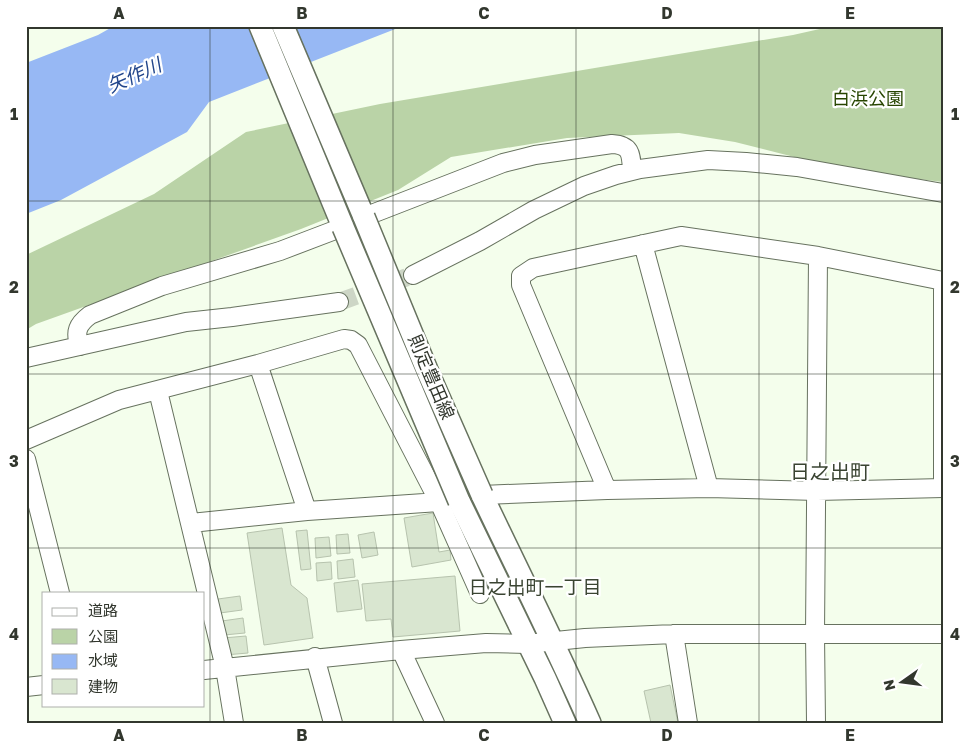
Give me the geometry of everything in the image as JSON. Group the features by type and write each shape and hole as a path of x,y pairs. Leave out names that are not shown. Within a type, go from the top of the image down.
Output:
{"main road":[{"name":"則定豊田線","path":"260,26 343,227 449,501 527,644 565,723"},
{"name":"則定豊田線","path":"284,26 427,370 482,495 540,616 554,640 590,723"}],"street":[{"path":"364,217 503,163 536,155 622,144 631,156 632,170"},
{"path":"413,275 480,241 534,210 584,186 632,170 694,161 746,162 797,167 943,193"},
{"path":"80,346 76,336 77,329 81,321 90,315 162,286 280,251 343,227"},
{"path":"482,495 709,488 817,491 943,488 943,281 818,256 690,236 681,236 533,268 521,276 521,285 607,490"},
{"path":"643,244 709,488"},
{"path":"816,723 818,256"},
{"path":"26,358 186,322 339,302"},
{"path":"26,440 119,400 258,364 344,339 351,340 358,345 449,501 480,594"},
{"path":"258,364 307,511"},
{"path":"158,391 225,668 234,723"},
{"path":"26,459 60,592"},
{"path":"191,523 307,511 449,501"},
{"path":"674,634 688,723"},
{"path":"205,670 401,650 486,644 527,644 585,638 674,634 943,634"},
{"path":"401,650 435,723"},
{"path":"315,658 333,723"},
{"path":"26,687 42,685"}],"green space":[{"name":"白浜公園","path":"833,26 943,26 943,182 868,173 735,142 679,133 567,138 451,157 398,190 301,229 36,324 26,330 26,255 154,194 246,132 380,104 793,35"}],"water":[{"name":"矢作川","path":"114,26 403,26 209,102 187,132 61,200 26,214 26,63 98,35"}],"building":[{"path":"433,513 439,552 450,550 451,560 412,567 404,518"},
{"path":"282,528 291,585 307,598 313,638 264,645 247,533"},
{"path":"307,530 311,569 301,570 296,531"},
{"path":"374,532 378,555 362,558 358,535"},
{"path":"348,534 350,553 337,554 336,535"},
{"path":"329,537 331,556 316,558 315,538"},
{"path":"353,559 355,577 338,579 337,561"},
{"path":"331,562 332,579 317,581 316,563"},
{"path":"455,576 460,631 393,637 391,619 366,621 362,584"},
{"path":"358,580 362,609 337,612 334,583"},
{"path":"240,596 242,610 220,613 218,599"},
{"path":"243,618 245,633 224,635 222,621"},
{"path":"246,636 248,653 225,655 223,638"},
{"path":"670,685 678,723 651,723 644,691"}],"tunnel":[{"path":"339,302 413,275"}],"district":[{"name":"日之出町","path":"830,472"},
{"name":"日之出町一丁目","path":"535,587"}]}
